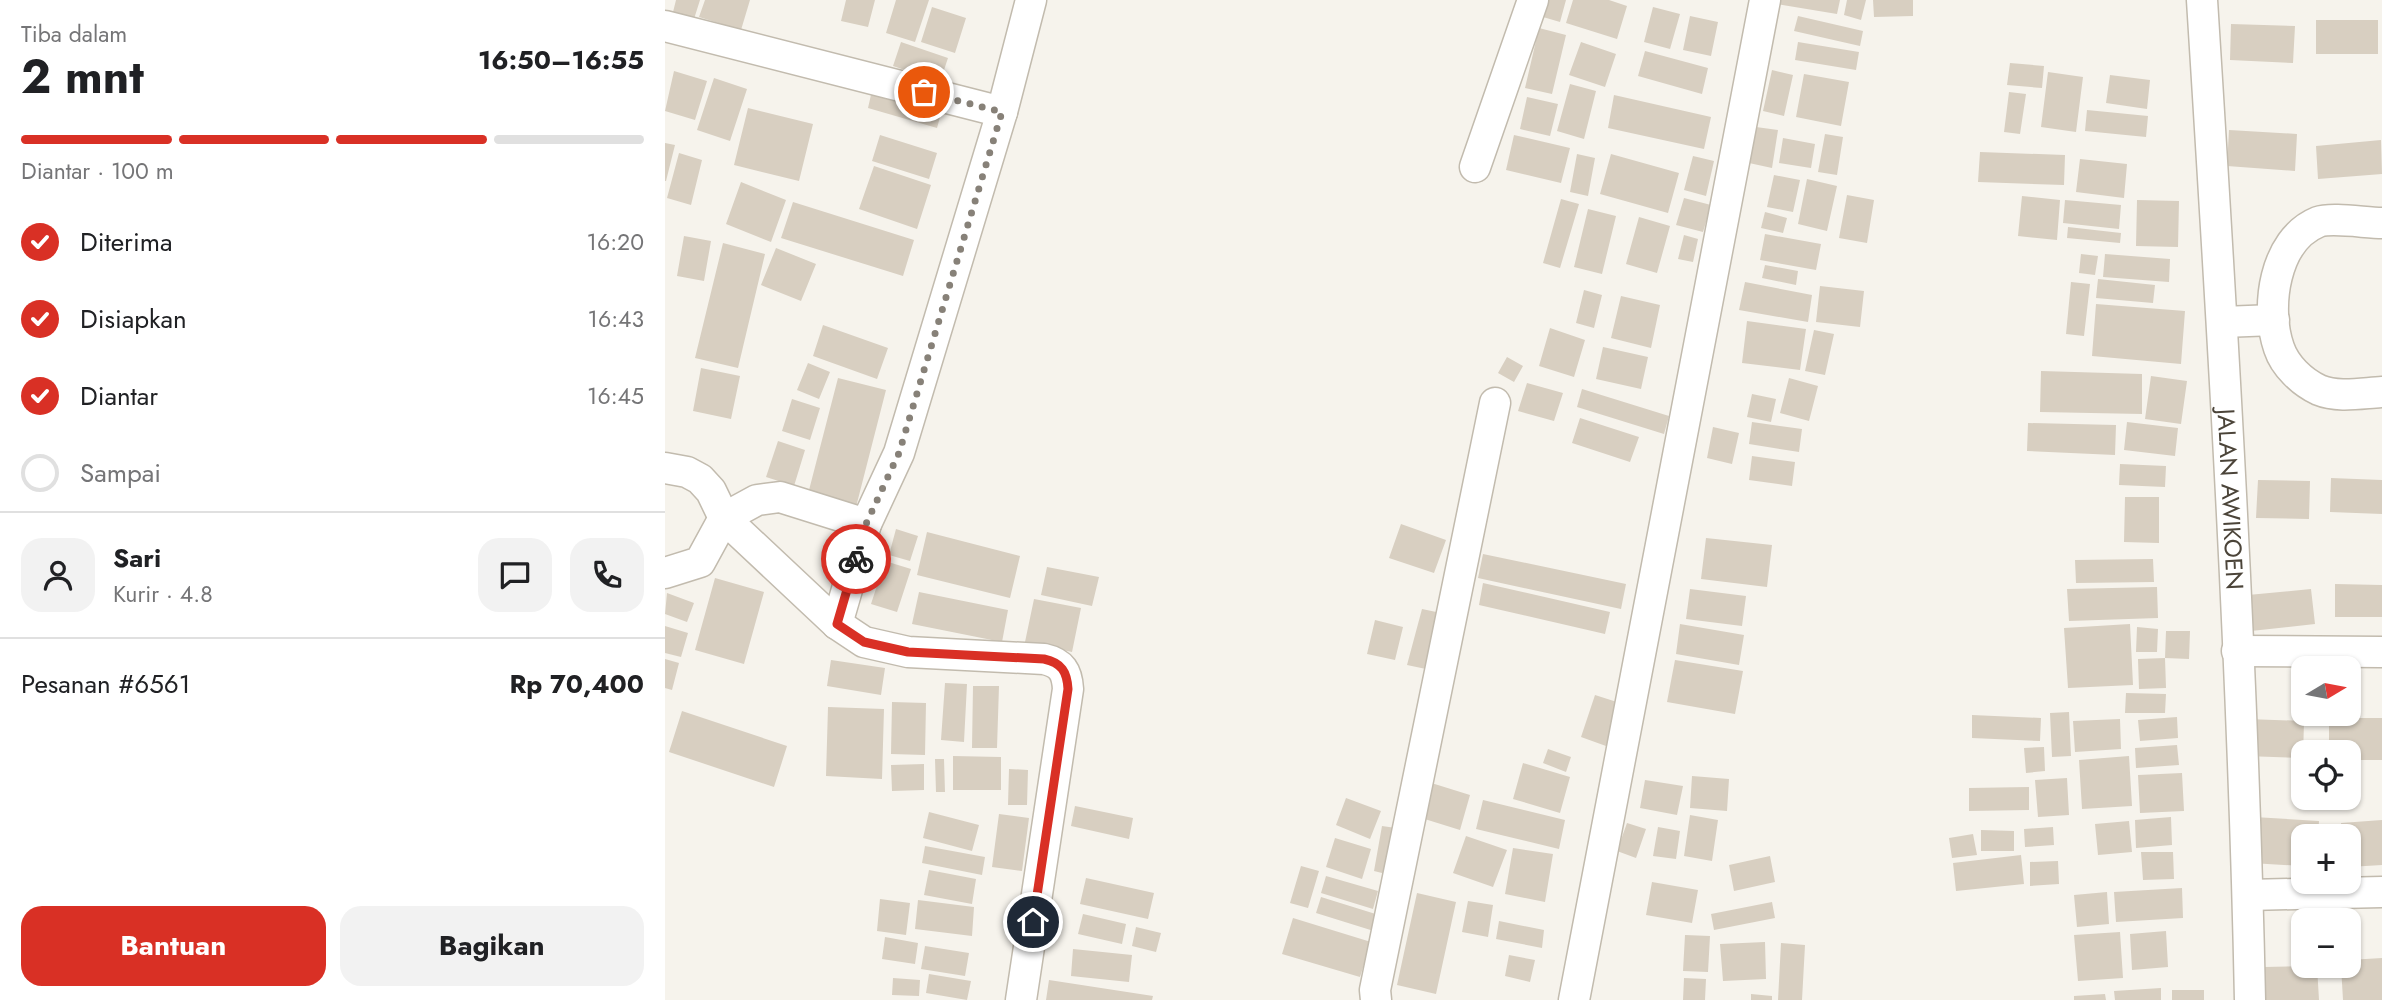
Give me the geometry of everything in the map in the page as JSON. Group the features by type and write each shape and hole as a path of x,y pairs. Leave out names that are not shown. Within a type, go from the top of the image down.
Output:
{"street":[{"path":"837,624 866,524 899,453 1002,112 1031,0"},
{"path":"1475,167 1533,0"},
{"path":"1574,1000 1765,0"},
{"name":"JALAN AWIKOEN","path":"2202,0 2223,322 2248,895 2250,1000"},
{"path":"665,26 1002,112"},
{"path":"2382,223 2322,221 2306,228 2287,247 2277,274 2274,320 2279,349 2288,366 2318,390 2335,395 2382,392"},
{"path":"2223,322 2274,320"},
{"path":"1376,1000 1375,990 1495,403"},
{"path":"665,468 687,472 700,480 712,491 724,518 837,624 864,642 908,652 1044,659 1062,667 1067,676 1068,689 1021,1000"},
{"path":"665,573 700,562 724,518 757,500 780,498 866,524"},
{"path":"2237,651 2382,652"},
{"path":"2248,895 2382,892"}],"building":[{"path":"676,0 700,0 694,19 673,12"},
{"path":"705,0 750,0 741,30 699,17"},
{"path":"846,0 875,0 868,27 841,21"},
{"path":"896,0 929,0 915,42 886,33"},
{"path":"1548,0 1566,0 1560,22 1543,17"},
{"path":"1573,0 1609,0 1627,6 1617,39 1566,23"},
{"path":"1778,0 1840,0 1837,14 1777,4"},
{"path":"1847,0 1866,0 1861,20 1844,15"},
{"path":"1873,0 1913,0 1913,16 1874,17"},
{"path":"932,7 966,18 955,53 921,42"},
{"path":"1653,7 1680,14 1670,49 1644,42"},
{"path":"1690,16 1718,22 1711,56 1683,50"},
{"path":"1798,16 1863,31 1860,46 1794,31"},
{"path":"2316,20 2378,20 2378,54 2316,54"},
{"path":"2231,24 2295,26 2293,63 2230,60"},
{"path":"1539,28 1566,35 1552,94 1525,88"},
{"path":"901,42 948,58 940,82 893,66"},
{"path":"1581,42 1616,54 1605,87 1569,75"},
{"path":"1798,42 1859,52 1856,70 1795,60"},
{"path":"1645,51 1708,68 1702,94 1638,76"},
{"path":"2010,63 2044,66 2042,88 2007,85"},
{"path":"1772,70 1793,75 1784,116 1763,111"},
{"path":"674,71 707,81 695,120 665,111"},
{"path":"2048,72 2083,77 2076,132 2041,127"},
{"path":"1804,74 1849,82 1841,126 1796,117"},
{"path":"2110,75 2150,80 2147,109 2106,103"},
{"path":"714,78 747,89 730,141 697,130"},
{"path":"1570,84 1596,91 1584,139 1557,131"},
{"path":"873,86 943,106 937,128 868,108"},
{"path":"2009,92 2026,94 2020,134 2004,132"},
{"path":"1614,95 1711,117 1704,149 1608,128"},
{"path":"1527,97 1558,104 1550,136 1520,129"},
{"path":"748,108 813,124 799,181 734,165"},
{"path":"2087,110 2148,116 2146,137 2085,131"},
{"path":"1756,127 1778,130 1772,168 1749,163"},
{"path":"2229,130 2297,134 2295,171 2227,166"},
{"path":"1825,134 1843,137 1837,175 1818,172"},
{"path":"880,135 937,153 929,179 872,161"},
{"path":"1514,135 1570,148 1561,183 1506,170"},
{"path":"1783,138 1815,144 1811,168 1779,163"},
{"path":"2381,140 2382,174 2318,179 2316,146"},
{"path":"665,143 675,145 666,181 665,181"},
{"path":"1980,152 2065,155 2064,185 1978,182"},
{"path":"679,153 702,160 691,205 667,198"},
{"path":"1577,154 1595,158 1588,196 1570,192"},
{"path":"1611,154 1679,173 1668,213 1600,194"},
{"path":"1693,156 1714,161 1706,196 1684,190"},
{"path":"2080,159 2127,164 2124,198 2076,192"},
{"path":"874,166 931,185 917,229 859,209"},
{"path":"1774,175 1800,180 1793,212 1767,207"},
{"path":"1807,179 1837,186 1827,231 1798,224"},
{"path":"741,182 786,200 771,242 726,224"},
{"path":"1847,195 1874,200 1867,243 1839,238"},
{"path":"2022,196 2060,200 2057,240 2018,236"},
{"path":"1684,198 1711,205 1703,232 1676,225"},
{"path":"1561,199 1579,204 1560,268 1543,263"},
{"path":"2065,200 2121,205 2119,229 2063,223"},
{"path":"2137,200 2179,201 2178,247 2136,246"},
{"path":"793,202 914,240 903,276 781,238"},
{"path":"1588,209 1616,216 1602,274 1574,267"},
{"path":"1765,212 1787,218 1783,233 1761,228"},
{"path":"1639,217 1670,226 1657,273 1626,264"},
{"path":"2068,227 2121,233 2120,243 2067,238"},
{"path":"1765,234 1821,244 1816,270 1760,260"},
{"path":"1684,235 1698,239 1693,262 1678,259"},
{"path":"684,236 711,241 704,281 677,276"},
{"path":"723,243 765,254 738,368 695,358"},
{"path":"776,248 816,264 801,301 761,285"},
{"path":"2081,254 2098,256 2095,275 2079,273"},
{"path":"2105,254 2170,259 2169,282 2103,277"},
{"path":"1765,265 1798,271 1796,285 1762,278"},
{"path":"2098,279 2155,285 2153,303 2096,298"},
{"path":"1745,282 1812,295 1808,322 1739,310"},
{"path":"2071,282 2090,284 2084,336 2066,334"},
{"path":"1820,286 1864,291 1860,327 1816,322"},
{"path":"1584,290 1602,295 1594,328 1576,323"},
{"path":"1621,296 1660,305 1651,348 1611,338"},
{"path":"2096,304 2185,311 2181,364 2092,356"},
{"path":"1747,321 1806,329 1800,370 1742,363"},
{"path":"823,325 888,348 877,379 813,356"},
{"path":"1550,328 1585,340 1574,377 1539,366"},
{"path":"1814,330 1834,334 1825,375 1805,371"},
{"path":"1603,347 1648,357 1641,389 1596,379"},
{"path":"1507,357 1523,366 1514,382 1498,373"},
{"path":"808,363 830,372 819,399 797,390"},
{"path":"701,368 740,376 731,419 693,411"},
{"path":"2041,371 2142,374 2142,414 2040,412"},
{"path":"2151,376 2187,381 2181,424 2145,419"},
{"path":"838,378 886,390 856,507 808,494"},
{"path":"1789,378 1818,386 1809,421 1780,413"},
{"path":"1527,383 1563,393 1554,421 1518,411"},
{"path":"1582,389 1669,416 1664,434 1577,407"},
{"path":"1752,394 1776,399 1771,422 1747,417"},
{"path":"792,399 820,408 810,440 782,431"},
{"path":"1580,418 1639,437 1630,462 1572,443"},
{"path":"1752,422 1802,429 1799,452 1749,444"},
{"path":"2127,422 2178,428 2175,456 2124,450"},
{"path":"2028,423 2116,425 2115,455 2027,451"},
{"path":"1713,427 1739,433 1732,464 1707,458"},
{"path":"778,441 805,450 794,486 766,477"},
{"path":"1752,456 1795,462 1792,486 1749,480"},
{"path":"2120,464 2166,466 2165,487 2119,485"},
{"path":"2331,478 2382,480 2382,514 2330,512"},
{"path":"2258,480 2310,481 2309,519 2256,518"},
{"path":"2125,497 2159,497 2159,543 2124,542"},
{"path":"1401,524 1446,540 1434,573 1389,558"},
{"path":"896,529 918,536 910,561 889,555"},
{"path":"927,532 1020,556 1010,598 917,575"},
{"path":"1706,538 1772,545 1767,587 1701,579"},
{"path":"1483,554 1626,584 1621,609 1478,578"},
{"path":"2153,559 2154,582 2076,583 2075,560"},
{"path":"885,561 911,569 897,612 871,604"},
{"path":"1047,567 1099,577 1092,606 1041,595"},
{"path":"715,578 764,592 744,664 695,650"},
{"path":"1483,583 1610,612 1605,634 1479,605"},
{"path":"2335,584 2382,585 2382,617 2335,617"},
{"path":"2157,587 2158,618 2069,621 2067,589"},
{"path":"1690,589 1746,596 1742,626 1686,619"},
{"path":"2311,589 2315,624 2251,631 2248,595"},
{"path":"919,592 1008,610 1002,642 912,624"},
{"path":"667,593 694,603 687,622 665,614"},
{"path":"1034,599 1081,608 1072,652 1025,642"},
{"path":"1422,609 1441,613 1426,669 1407,665"},
{"path":"1375,620 1403,627 1395,660 1367,654"},
{"path":"1680,624 1744,635 1739,665 1676,654"},
{"path":"2130,624 2133,685 2068,688 2064,628"},
{"path":"665,626 688,633 681,657 665,653"},
{"path":"2137,627 2158,629 2157,652 2136,652"},
{"path":"2166,631 2190,631 2189,659 2165,658"},
{"path":"2165,658 2166,688 2139,689 2138,659"},
{"path":"665,659 679,663 672,690 665,688"},
{"path":"831,660 885,668 881,695 827,686"},
{"path":"1675,660 1743,671 1735,714 1667,702"},
{"path":"945,683 967,684 964,742 941,740"},
{"path":"973,686 999,686 997,748 972,748"},
{"path":"2126,693 2166,694 2165,713 2125,713"},
{"path":"1595,695 1620,703 1606,746 1581,737"},
{"path":"892,702 926,703 925,755 891,754"},
{"path":"828,707 884,709 882,779 826,776"},
{"path":"682,711 787,746 774,787 669,752"},
{"path":"2069,712 2071,756 2052,757 2050,713"},
{"path":"1972,715 2041,718 2040,741 1972,738"},
{"path":"2177,717 2178,738 2140,741 2138,720"},
{"path":"2361,718 2382,718 2382,760 2361,760 2361,740 2329,740 2329,726 2361,726"},
{"path":"2120,719 2121,749 2075,752 2073,721"},
{"path":"2247,719 2291,721 2291,726 2304,726 2303,740 2291,740 2291,758 2245,756"},
{"path":"2177,745 2179,765 2136,768 2135,748"},
{"path":"2044,747 2045,771 2026,773 2024,748"},
{"path":"1548,749 1571,757 1566,772 1543,763"},
{"path":"953,756 1001,757 1001,790 953,790"},
{"path":"2129,756 2132,806 2082,809 2079,760"},
{"path":"935,759 944,759 945,792 936,792"},
{"path":"1523,763 1570,777 1560,813 1513,799"},
{"path":"924,764 924,790 892,791 891,765"},
{"path":"1009,769 1028,770 1027,805 1008,805"},
{"path":"2182,773 2184,811 2140,813 2138,775"},
{"path":"1692,776 1729,779 1727,811 1690,808"},
{"path":"2067,778 2069,815 2038,817 2035,780"},
{"path":"1645,780 1683,786 1677,815 1640,808"},
{"path":"1425,781 1470,795 1460,830 1415,816"},
{"path":"2029,787 2029,810 1969,811 1969,788"},
{"path":"1346,798 1381,811 1370,839 1336,825"},
{"path":"1483,800 1565,820 1559,849 1476,829"},
{"path":"1075,806 1133,818 1129,839 1071,826"},
{"path":"929,812 979,825 972,851 923,838"},
{"path":"999,814 1029,818 1022,871 992,867"},
{"path":"1690,815 1718,820 1712,861 1684,856"},
{"path":"2171,817 2172,845 2136,848 2135,820"},
{"path":"2254,817 2319,821 2319,824 2291,824 2291,865 2251,863"},
{"path":"2382,820 2382,865 2361,866 2361,824 2341,823"},
{"path":"2129,821 2132,852 2098,855 2095,824"},
{"path":"1627,823 1646,829 1636,858 1617,851"},
{"path":"1382,826 1403,829 1394,876 1374,871"},
{"path":"1658,827 1680,831 1676,859 1653,856"},
{"path":"2053,827 2054,845 2025,847 2024,829"},
{"path":"1981,830 2014,831 2014,851 1981,851"},
{"path":"1973,834 1977,855 1952,858 1949,838"},
{"path":"1466,836 1507,850 1493,887 1453,873"},
{"path":"1335,838 1371,849 1362,879 1326,867"},
{"path":"925,846 985,857 982,875 922,863"},
{"path":"1513,848 1553,854 1545,902 1505,894"},
{"path":"2141,852 2173,852 2174,879 2143,880"},
{"path":"2021,855 2024,884 1956,891 1953,863"},
{"path":"1770,856 1775,882 1734,891 1729,865"},
{"path":"2058,861 2059,884 2030,886 2030,862"},
{"path":"1301,866 1319,871 1308,908 1290,903"},
{"path":"929,870 976,879 972,904 924,895"},
{"path":"1326,876 1378,891 1373,909 1321,893"},
{"path":"1086,878 1154,893 1148,919 1080,904"},
{"path":"1652,882 1698,890 1692,923 1646,915"},
{"path":"2182,888 2183,918 2116,922 2114,892"},
{"path":"2107,892 2109,924 2077,927 2074,895"},
{"path":"1417,893 1456,902 1436,994 1397,985"},
{"path":"1321,897 1382,916 1377,932 1316,913"},
{"path":"880,899 910,903 906,935 877,931"},
{"path":"918,900 974,907 972,936 915,929"},
{"path":"1468,901 1493,905 1488,937 1462,932"},
{"path":"1772,902 1775,918 1714,930 1711,914"},
{"path":"1083,914 1126,924 1122,944 1078,934"},
{"path":"1293,918 1371,942 1360,977 1282,954"},
{"path":"1499,921 1544,930 1542,948 1496,939"},
{"path":"1136,927 1161,933 1156,952 1132,946"},
{"path":"2166,931 2168,967 2132,970 2130,934"},
{"path":"2120,932 2123,978 2078,981 2074,935"},
{"path":"1685,935 1710,936 1708,972 1683,971"},
{"path":"885,937 918,943 915,964 882,959"},
{"path":"1765,942 1766,979 1723,981 1720,944"},
{"path":"1781,943 1805,945 1802,1000 1778,1000"},
{"path":"925,946 969,953 965,976 921,969"},
{"path":"1073,949 1132,955 1129,982 1071,976"},
{"path":"1509,955 1535,960 1530,982 1505,976"},
{"path":"2382,958 2382,1000 2343,1000 2342,978 2361,978 2361,959"},
{"path":"2291,966 2291,978 2318,978 2319,1000 2266,1000 2264,967"},
{"path":"929,974 971,981 967,1000 926,993"},
{"path":"893,978 920,980 919,996 892,995"},
{"path":"1684,978 1706,979 1705,1000 1683,1000"},
{"path":"1049,980 1153,996 1152,1000 1046,1000"},
{"path":"2161,988 2161,1000 2115,1000 2114,991"},
{"path":"2172,990 2204,990 2204,1000 2172,1000"},
{"path":"1751,994 1772,996 1772,1000 1751,1000"},
{"path":"2105,994 2106,1000 2074,1000 2074,996"}],"way so far":[{"path":"856,559 866,524 899,453 1002,112 924,92"}],"route":[{"path":"856,559 837,624 864,642 908,652 1044,659 1062,667 1067,676 1068,689 1033,922"}]}
